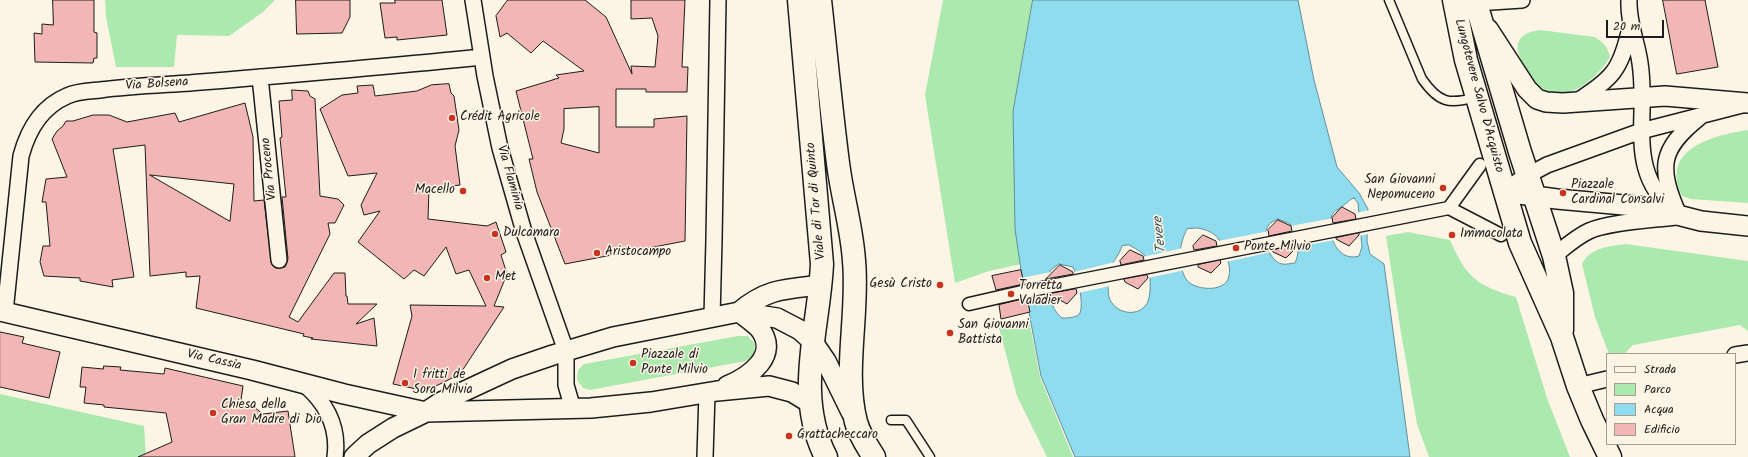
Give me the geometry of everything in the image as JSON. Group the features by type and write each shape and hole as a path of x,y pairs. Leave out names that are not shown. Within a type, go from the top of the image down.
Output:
{"main road":[{"name":"Viale di Tor di Quinto","path":"799,0 822,256 821,285 809,366 810,403 815,433 826,457"},
{"name":"Viale di Tor di Quinto","path":"820,0 838,164 853,248 856,299 852,376 856,422"},
{"name":"Lungotevere Salvo D'Acquisto","path":"1454,0 1466,60 1504,192 1524,254 1562,337"},
{"name":"Lungotevere Salvo D'Acquisto","path":"1477,6 1534,196 1554,256 1562,293 1562,337"},
{"path":"1562,337 1578,386 1592,420 1610,457"},
{"path":"856,422 874,457"}],"street":[{"name":"Via Flaminia","path":"473,0 492,112 506,170 539,275 566,351"},
{"path":"712,317 718,0"},
{"path":"1522,0 1477,6 1518,78 1534,96 1541,101 1551,103 1643,97 1690,98 1747,104"},
{"path":"1629,0 1630,25 1640,62 1643,97 1641,131 1642,153 1653,186 1661,200 1680,216"},
{"path":"1576,102 1600,86 1616,70 1624,53 1630,25"},
{"name":"Via Bolsena","path":"3,312 21,156 24,145 33,125 49,106 66,96 79,92 482,57"},
{"name":"Via Proceno","path":"260,77 279,260"},
{"path":"1504,192 1528,175 1547,165 1641,131 1747,104"},
{"path":"1680,216 1665,172 1668,153 1679,136 1702,116"},
{"path":"1449,208 1480,165"},
{"path":"1504,192 1646,207 1707,222 1748,226"},
{"path":"969,304 1026,291 1449,208 1501,235"},
{"path":"1554,256 1573,241 1591,230 1680,216"},
{"path":"739,312 751,302 764,295 784,289 821,285"},
{"name":"Via Cassia","path":"3,312 252,370 305,385 426,412"},
{"path":"712,392 740,380 761,362 764,356 766,344 762,333 756,325 739,312"},
{"path":"354,457 378,438 410,419 426,412 441,402 512,370 612,337 739,312 780,319 800,330 813,342 826,361 856,422"},
{"path":"566,351 566,385 573,409"},
{"path":"1736,355 1748,353"},
{"path":"1578,386 1606,380"},
{"path":"305,385 322,402 329,414 336,436 335,457"},
{"path":"426,412 573,409 651,402 712,392 769,386 792,392 810,403"},
{"path":"705,457 712,392"}],"lane":[{"path":"1389,0 1422,79 1430,90 1449,102 1459,102 1477,97"},
{"path":"891,420 906,420 930,457"}],"green space":[{"path":"105,0 275,0 263,12 229,36 177,35 174,67 116,67 106,17"},
{"path":"943,0 1033,0 1013,112 1021,264 989,271 955,283 925,95"},
{"path":"1540,30 1595,37 1605,45 1610,57 1592,79 1575,90 1565,93 1547,91 1538,85 1534,80 1523,64 1518,50 1520,39 1524,35"},
{"path":"1748,130 1748,203 1691,199 1682,196 1677,180 1678,167 1684,156 1694,147 1706,141 1734,132"},
{"path":"1408,232 1450,240 1462,263 1474,278 1491,289 1516,297 1547,398 1570,457 1429,457 1417,424 1386,236"},
{"path":"1626,244 1748,261 1748,331 1740,325 1633,345 1625,353 1609,353 1595,317 1582,264 1590,254 1607,247"},
{"path":"1029,320 1040,377 1073,457 1047,457 1017,396 999,328"},
{"path":"738,336 748,336 755,344 754,355 746,361 590,390 583,388 577,380 578,370 584,364"},
{"path":"0,394 144,426 146,457 0,457"}],"water":[{"name":"Tevere","path":"1033,0 1298,0 1314,80 1337,167 1359,193 1368,209 1367,241 1370,254 1384,264 1410,457 1075,457 1041,376 1021,270 1015,229 1013,112","holes":["1354,198 1358,203 1362,247 1359,256 1351,257 1339,251 1330,230 1332,215","1278,219 1287,222 1294,229 1298,238 1298,254 1295,263 1282,264 1277,262 1270,254 1265,236 1270,224","1198,228 1208,231 1215,235 1220,241 1229,266 1229,276 1227,282 1222,286 1216,288 1201,288 1189,283 1186,279 1181,267 1180,254 1182,241 1187,229","1129,245 1142,253 1145,257 1149,270 1150,294 1148,301 1142,309 1137,311 1126,312 1120,310 1115,307 1109,297 1109,272 1122,246","1059,264 1073,267 1081,297 1081,309 1079,315 1062,318 1054,308 1050,296 1050,271"]}],"pier":[{"path":"1370,210 1369,234 1359,236 1356,213"},
{"path":"1334,218 1332,225 1335,240 1296,247 1295,237 1290,226"},
{"path":"1269,231 1271,252 1226,262 1218,241"},
{"path":"1183,248 1183,263 1185,270 1148,278 1145,262 1142,257"},
{"path":"1115,262 1110,275 1110,286 1078,293 1074,272"},
{"path":"1051,272 1053,299 1027,305 1021,278"}],"building":[{"path":"53,0 94,0 94,32 97,33 97,58 94,58 93,63 35,62 34,33 42,34 42,24 53,25"},
{"path":"296,0 350,0 350,17 342,33 297,34"},
{"path":"395,0 442,0 447,35 397,40 397,37 385,38 380,3 395,3"},
{"path":"508,0 585,0 606,17 632,74 631,66 655,67 658,36 652,18 631,19 631,0 685,0 682,67 688,67 687,92 646,92 646,89 616,89 616,127 654,127 654,119 687,116 685,241 565,264 537,192 529,159 533,159 516,91 559,78 556,75 584,71 543,41 531,53 507,33 500,37 496,16","holes":["599,107 599,153 561,143 564,129 564,109"]},
{"path":"1663,0 1705,0 1718,67 1677,74"},
{"path":"449,84 451,93 454,96 459,130 455,146 460,185 429,189 428,219 487,226 496,222 506,252 501,255 507,274 494,306 504,307 460,374 426,391 393,384 412,316 410,305 486,306 469,270 456,274 446,247 424,276 414,270 404,279 358,242 380,211 364,215 361,205 377,173 348,176 320,109 342,95 358,93 357,86 373,85 375,96 417,91 431,85"},
{"path":"292,90 308,91 310,96 315,99 320,196 338,199 344,205 335,223 328,223 330,234 289,317 298,322 334,273 345,273 346,296 348,304 377,304 356,324 374,318 377,346 311,339 313,338 303,336 304,334 196,308 200,276 186,277 186,272 150,276 145,145 113,149 134,277 112,280 113,287 80,281 80,278 44,276 40,262 43,246 50,246 46,202 42,202 46,179 67,177 52,139 66,121 73,121 93,115 109,115 127,122 175,113 179,122 245,103 253,137 254,201 264,200 272,265 276,268 285,267 288,259 282,197 286,197 280,138 282,137 279,101 292,100","holes":["150,175 234,184 230,221"]},
{"path":"1342,207 1355,214 1356,219 1333,223 1332,218"},
{"path":"1278,220 1291,226 1292,231 1269,236 1268,230"},
{"path":"1359,233 1359,235 1349,246 1336,239 1336,238"},
{"path":"1203,235 1216,241 1217,246 1194,250 1193,246"},
{"path":"1295,246 1296,248 1286,258 1273,252 1272,250"},
{"path":"1130,250 1143,256 1144,260 1121,265 1120,261"},
{"path":"1220,260 1221,263 1211,273 1198,267 1198,265"},
{"path":"1060,265 1073,272 1073,274 1046,279"},
{"path":"1021,270 1024,284 996,290 992,276"},
{"path":"1147,275 1148,278 1138,289 1125,282 1124,279"},
{"path":"1076,289 1077,293 1067,304 1049,294"},
{"path":"1027,298 1030,312 1001,319 999,305"},
{"path":"0,332 24,337 22,343 60,352 49,398 0,387"},
{"name":"Chiesa della Gran Madre di Dio","path":"104,366 121,367 120,370 164,374 165,368 243,386 241,400 250,404 263,414 288,411 295,457 138,457 172,442 166,413 104,407 104,405 84,403 86,387 80,387 82,367 103,369"}],"place":[{"name":"Crédit Agricole","path":"452,118"},
{"name":"San Giovanni Nepomuceno","path":"1443,188"},
{"name":"Macello","path":"463,191"},
{"name":"Piazzale Cardinal Consalvi","path":"1563,193"},
{"name":"Dulcamara","path":"495,234"},
{"name":"Immacolata","path":"1452,235"},
{"name":"Ponte Milvio","path":"1236,248"},
{"name":"Aristocampo","path":"597,253"},
{"name":"Met","path":"487,278"},
{"name":"Gesù Cristo","path":"940,285"},
{"name":"Torretta Valadier","path":"1011,294"},
{"name":"San Giovanni Battista","path":"950,333"},
{"name":"Piazzale di Ponte Milvio","path":"633,363"},
{"name":"I fritti de Sora Milvia","path":"405,383"},
{"name":"Chiesa della Gran Madre di Dio","path":"213,413"},
{"name":"Grattacheccaro","path":"789,436"}]}
